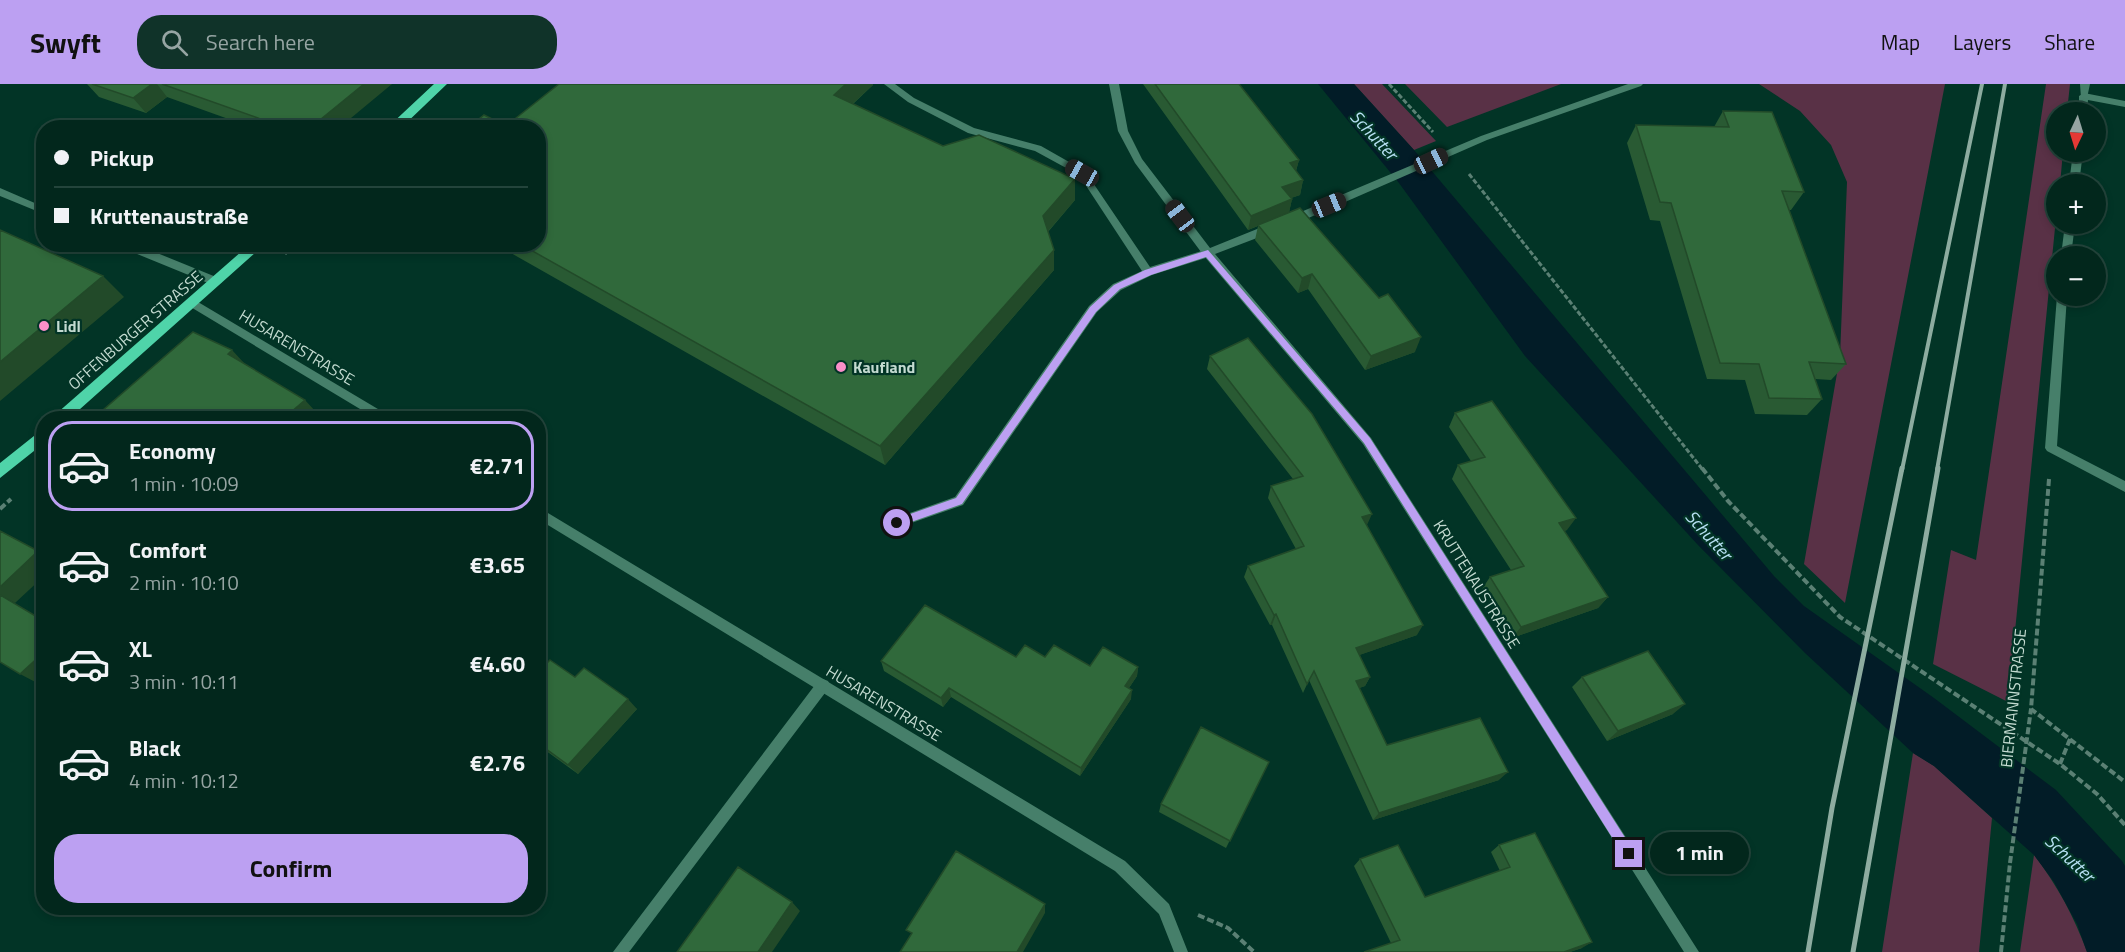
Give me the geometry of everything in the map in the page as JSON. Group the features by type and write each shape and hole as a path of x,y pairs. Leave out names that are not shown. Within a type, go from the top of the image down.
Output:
{"main road":[{"path":"402,120 441,84"},
{"name":"OFFENBURGER STRASSE","path":"69,411 250,252"},
{"path":"0,472 36,441"}],"street":[{"path":"889,84 911,100 971,131 1038,148 1082,173 1148,272"},
{"name":"KRUTTENAUSTRASSE","path":"1114,84 1123,131 1138,161 1208,253 1367,441 1692,952"},
{"path":"897,523 959,501 1093,309 1117,287 1148,272 1208,253 1370,189 1451,152 1564,108 1638,84"},
{"path":"2084,102 2085,84"},
{"path":"2084,96 2125,104"},
{"path":"0,192 36,208"},
{"path":"144,252 217,282"},
{"name":"HUSARENSTRASSE","path":"193,303 372,411"},
{"path":"2061,306 2051,448 2125,487"},
{"name":"HUSARENSTRASSE","path":"546,517 1120,866 1164,909 1181,952"},
{"path":"620,952 823,685"}],"path":[{"path":"1389,84 1451,152 1546,267 1728,501 1793,570 1840,616 2060,764 2097,794 2125,825"},
{"name":"BIERMANNSTRASSE","path":"2001,952 2010,863 2031,709 2051,448"},
{"path":"2031,709 2125,782"},
{"path":"2060,764 2070,740"},
{"path":"1164,909 1203,915 1228,928 1254,952"}],"shaded area":[{"path":"1354,84 1382,84 1436,141 1414,150"},
{"path":"1405,84 1561,84 1447,127"},
{"path":"1759,84 1945,84 1845,603 1804,564 1840,356 1847,182 1831,145 1800,111"},
{"path":"2046,84 2070,84 2068,102 2046,102 2046,162 2062,162 2061,174 2046,174 2046,234 2054,234 2053,246 2046,246 2047,306 2008,702 1933,664 1951,550 1976,560"},
{"path":"1913,753 1934,766 1992,818 1979,952 1882,952"},
{"path":"2034,855 2064,901 2087,952 2020,952"}],"water":[{"name":"Schutter","path":"1318,84 1354,84 1414,150 1774,576 1804,606 1934,698 2056,790 2125,866 2125,952 2087,952 2077,924 2054,882 2034,855 1934,766 1913,753 1805,653 1698,545 1525,356 1399,183"}],"building":[{"path":"92,84 152,84 133,98"},
{"path":"162,84 364,84 320,120 256,120 258,118"},
{"name":"Kaufland","path":"559,84 846,84 834,95 943,146 979,135 1075,179 1043,216 1054,250 880,446 534,252 546,252 546,120 514,120"},
{"path":"1155,84 1239,84 1299,160 1290,163 1303,180 1282,187 1292,199 1251,216"},
{"path":"1723,111 1772,112 1804,192 1782,191 1846,364 1809,362 1822,399 1769,398 1759,364 1720,363 1671,203 1660,202 1636,125 1729,127"},
{"name":"Kaufland","path":"484,115 494,120 478,120"},
{"path":"1300,208 1379,298 1388,294 1421,337 1371,356 1312,274 1302,278 1258,225"},
{"path":"0,230 36,246 36,252 49,252 103,276 0,362"},
{"path":"193,332 232,350 228,354 305,400 292,411 102,411"},
{"path":"1248,338 1312,414 1372,514 1362,517 1423,625 1356,648 1370,677 1356,681 1387,745 1480,718 1508,772 1379,813 1314,671 1307,684 1276,614 1274,615 1248,566 1304,546 1271,486 1303,476 1210,356"},
{"path":"1492,401 1576,518 1559,523 1608,597 1521,627 1490,577 1524,566 1458,465 1485,457 1455,413"},
{"path":"0,531 36,550 36,553 0,587"},
{"path":"0,595 36,616 36,659 20,674 0,662"},
{"path":"925,605 1016,657 1025,645 1045,657 1054,645 1090,666 1103,647 1138,667 1125,686 1132,690 1081,768 949,688 941,698 881,661"},
{"path":"1648,651 1685,704 1618,731 1582,677"},
{"path":"550,660 575,677 584,668 628,699 568,765 546,749 546,664"},
{"path":"1201,727 1269,762 1230,841 1161,804"},
{"path":"1535,833 1592,942 1564,952 1364,952 1400,940 1360,859 1398,845 1425,897 1510,867 1499,845"},
{"path":"956,851 1045,904 1017,952 900,952 912,933 906,930"},
{"path":"738,867 792,902 758,952 677,952"}],"railway":[{"path":"1902,470 1982,84"},
{"path":"1937,470 2005,84"},
{"path":"1808,952 1832,808 1902,468"},
{"path":"1853,952 1938,468"}],"place":[{"name":"Lidl","path":"44,326"},
{"name":"Kaufland","path":"841,367"}],"route":[{"path":"897,523 959,501 1093,309 1117,287 1148,272 1208,253 1367,441 1629,854"}]}
